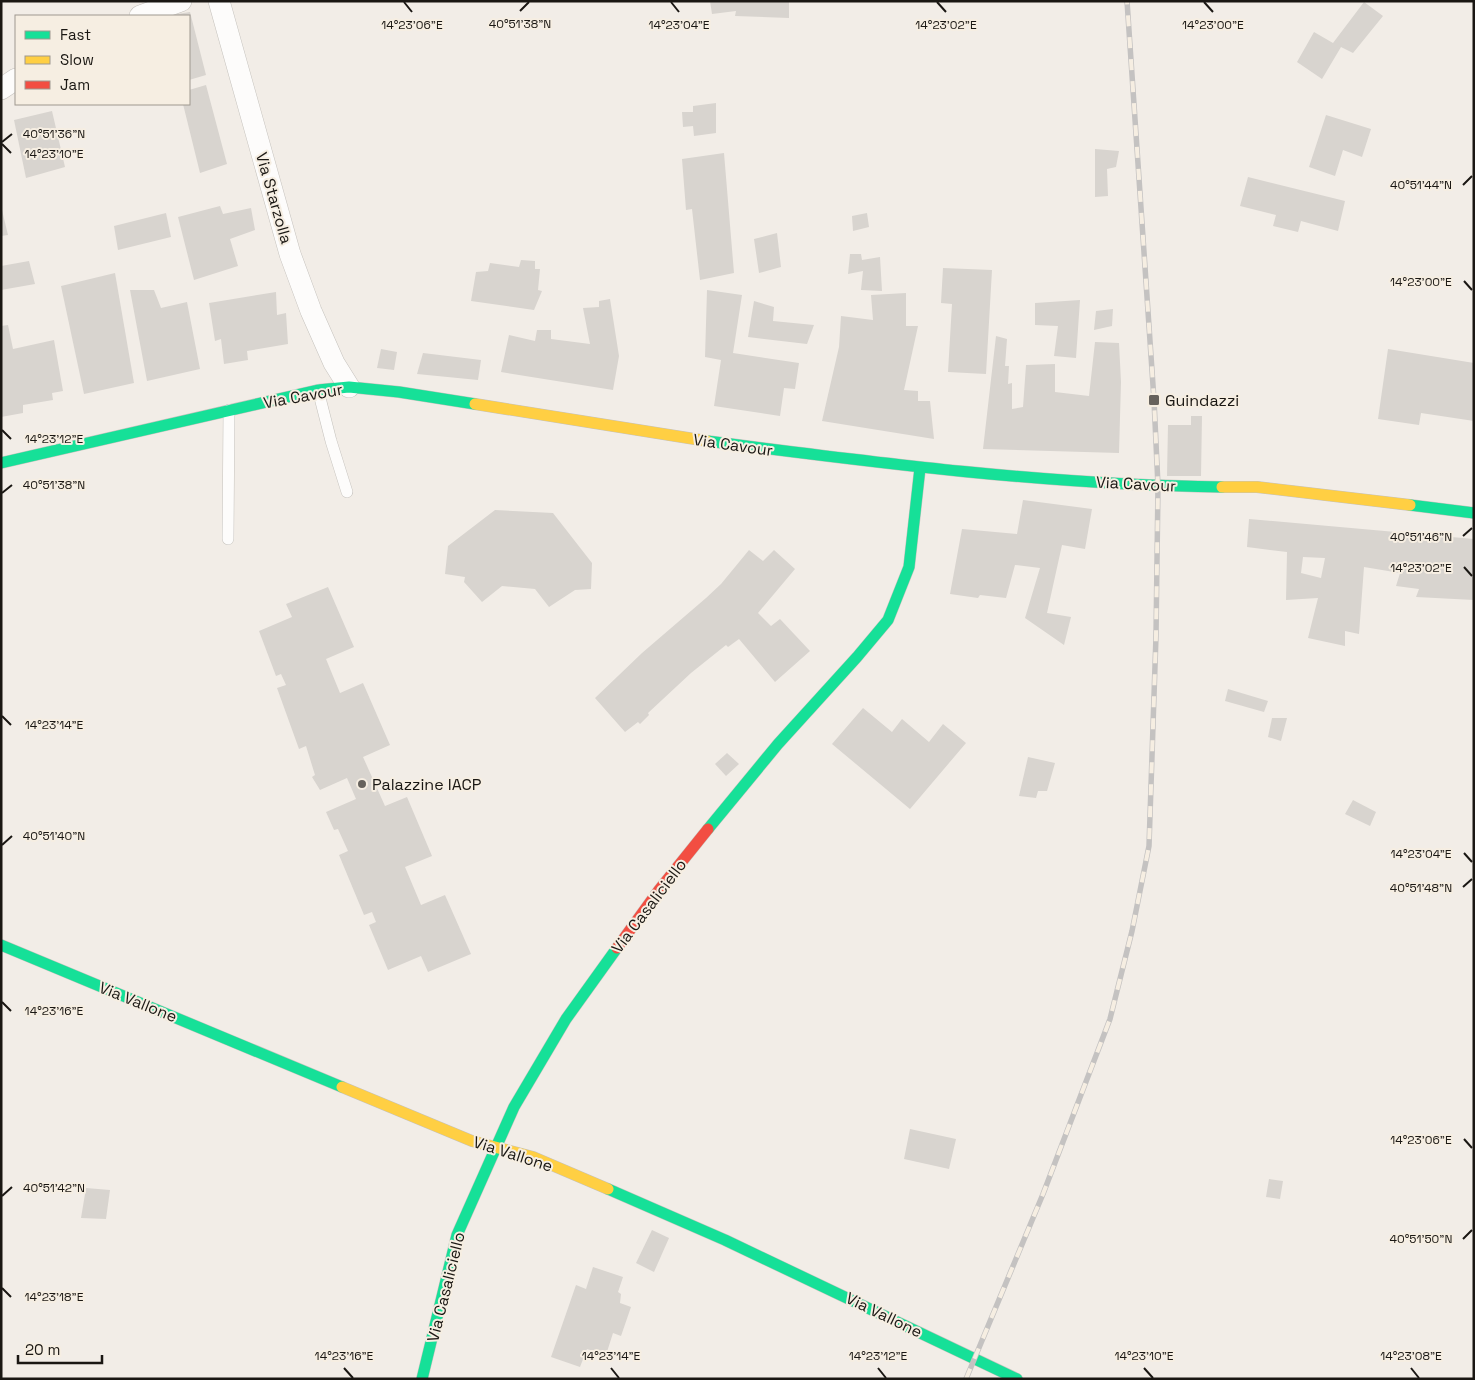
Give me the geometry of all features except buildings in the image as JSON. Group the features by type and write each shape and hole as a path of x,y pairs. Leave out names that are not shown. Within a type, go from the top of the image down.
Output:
{"street":[{"path":"143,15 181,1"},
{"name":"Via Starzolla","path":"219,1 290,254 311,311 334,364 349,387"},
{"path":"1,89 15,79"},
{"name":"Via Cavour","path":"1,463 318,390 349,387 399,392 684,438 920,468 1158,486 1257,487 1474,513"},
{"name":"Via Casaliciello","path":"422,1379 458,1235 514,1107 566,1019 659,890 778,744 888,620 910,567 920,468"},
{"name":"Via Vallone","path":"1,946 463,1137 533,1157 725,1240 1018,1379"}],"lane":[{"path":"318,390 347,492"},
{"path":"228,410 228,539"}],"railway":[{"path":"966,1379 1043,1194 1110,1019 1132,931 1149,846 1156,636 1158,486 1127,1"}],"traffic: fast":[{"path":"1,463 318,390 349,387 399,392 475,404"},
{"path":"707,441 964,472 1093,482 1222,487"},
{"path":"708,829 778,744 888,620 909,567 920,468"},
{"path":"1410,505 1474,513"},
{"path":"1,945 342,1087"},
{"path":"422,1379 457,1235 514,1107 566,1019 617,948"},
{"path":"608,1189 725,1240 1017,1379"}],"traffic: slow":[{"path":"475,404 707,441"},
{"path":"1222,487 1257,487 1410,505"},
{"path":"342,1087 472,1141 533,1157 608,1189"}],"traffic: jam":[{"path":"617,948 659,890 708,829"}],"place":[{"name":"Guindazzi","path":"1154,400"},
{"name":"Palazzine IACP","path":"362,784"}]}
